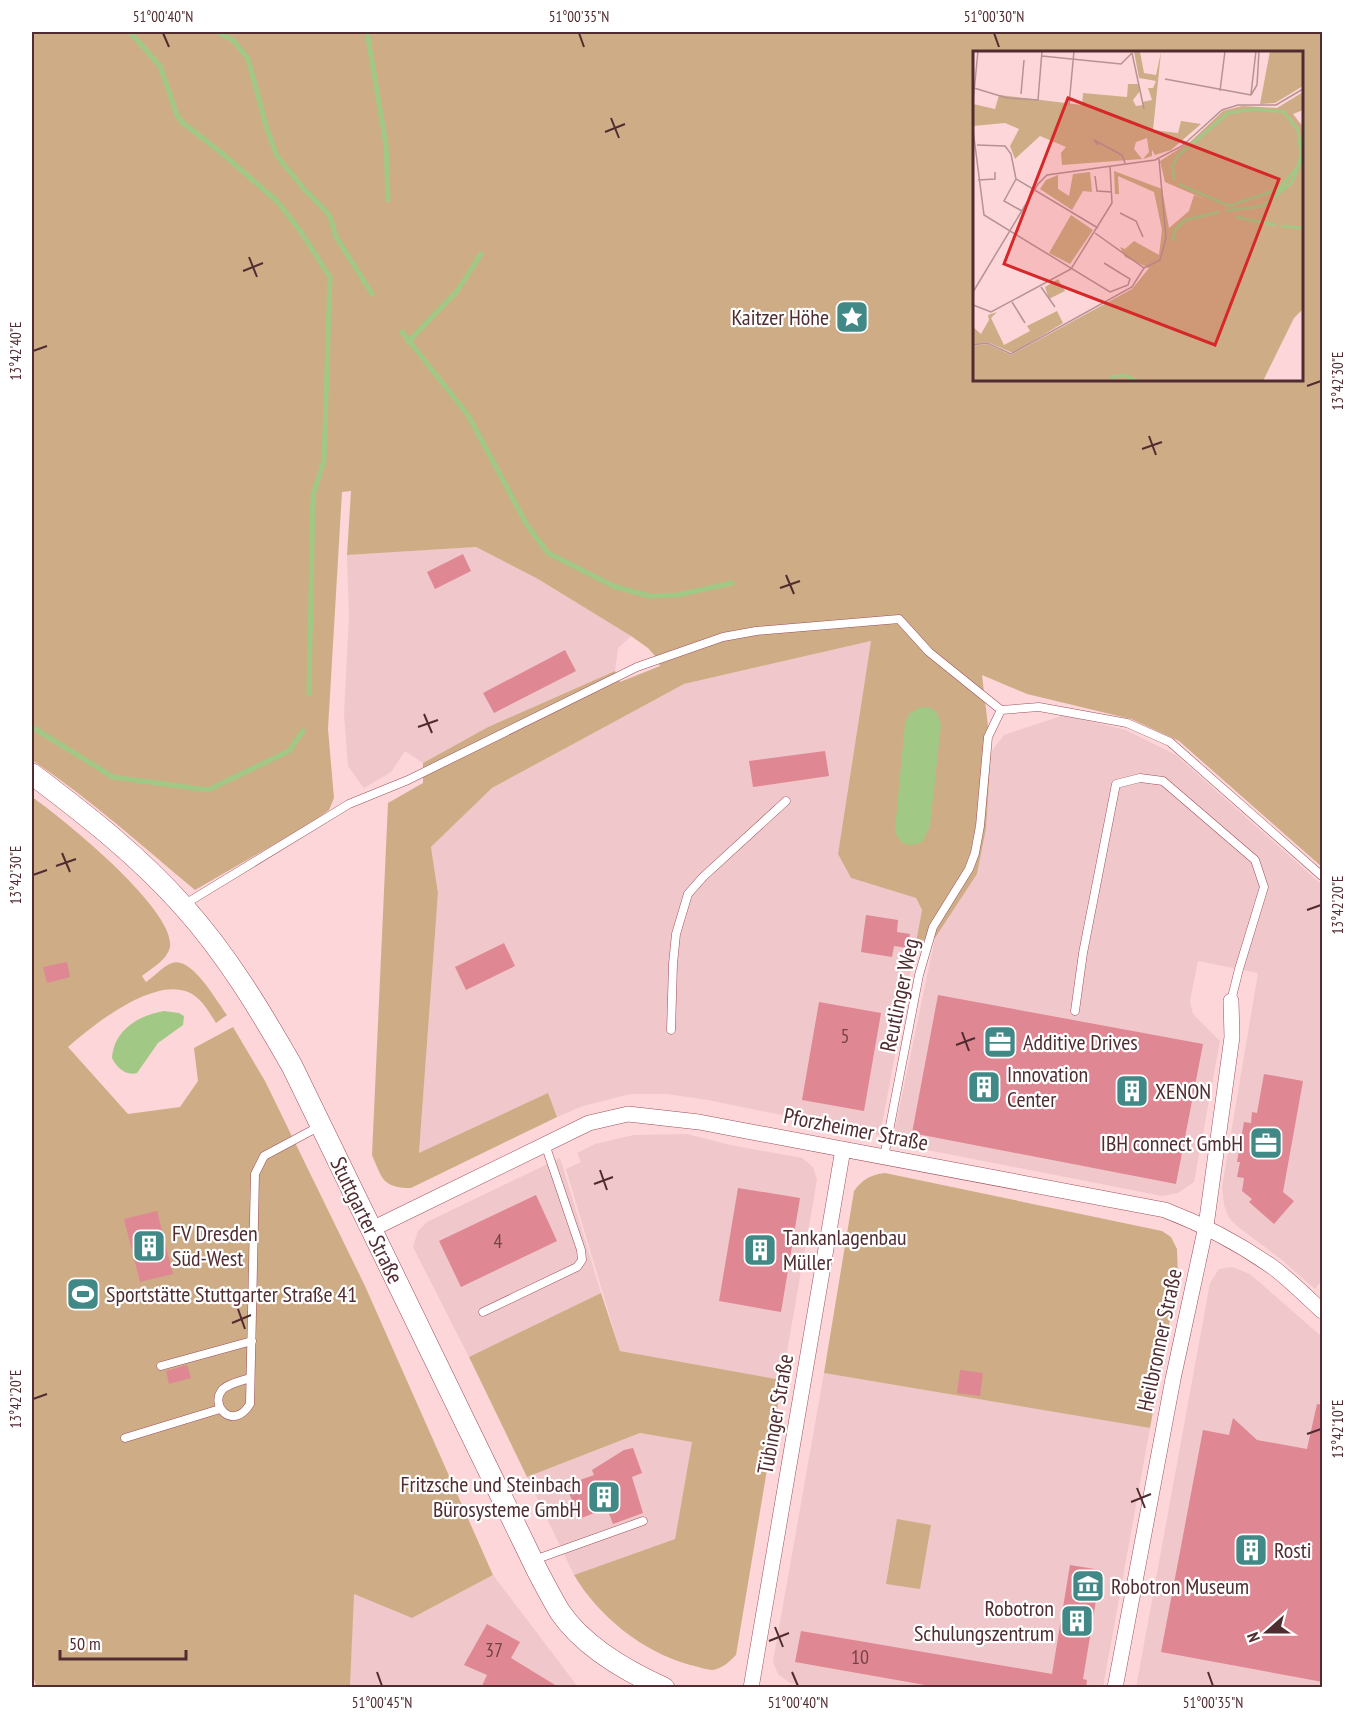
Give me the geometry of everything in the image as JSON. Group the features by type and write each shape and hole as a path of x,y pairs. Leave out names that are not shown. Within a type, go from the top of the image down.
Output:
{"main road":[{"name":"Stuttgarter Straße","path":"32,774 87,815 123,846 183,906 231,967 260,1010 292,1066 532,1561 561,1613 602,1653 633,1674 664,1688"}],"street":[{"name":"Heilbronner Straße","path":"1115,1688 1173,1379 1206,1226 1232,1038 1231,1001"},
{"name":"Pforzheimer Straße","path":"372,1229 589,1123 628,1114 699,1122 1165,1210 1206,1226 1276,1269 1323,1311"},
{"name":"Tübinger Straße","path":"751,1688 843,1149"}],"lane":[{"path":"183,906 349,804 408,780 491,737 637,667 723,637 756,631 899,619 929,652 1001,710 1039,707 1127,723 1170,742 1323,876"},
{"name":"Reutlinger Weg","path":"884,1157 919,975 933,927 969,869 975,853 980,826 988,737 1001,710"},
{"path":"1075,1011 1083,953 1116,784 1140,777 1163,781 1255,860 1264,887 1231,1001"},
{"path":"671,1030 676,934 688,894 703,877 786,801"},
{"path":"250,1378 221,1390 218,1400 220,1409 227,1415 236,1416 245,1413 250,1404 255,1174 264,1156 322,1125"},
{"path":"483,1312 577,1267 582,1260 581,1250 545,1144"},
{"path":"161,1366 252,1341"},
{"path":"125,1438 220,1409"},
{"path":"532,1561 643,1521"}],"shaded area":[{"path":"32,32 1322,32 1322,867 1179,741 1131,719 1027,694 982,675 991,752 986,829 977,874 935,938 916,942 922,910 916,898 851,878 838,854 871,641 684,684 492,788 431,847 438,893 419,1153 548,1093 557,1117 411,1188 401,1188 384,1180 372,1155 388,803 423,783 423,763 488,727 615,671 620,682 660,666 655,656 631,636 538,579 476,547 347,555 351,491 342,492 328,729 334,798 329,810 311,823 195,890 95,806 32,760"},
{"path":"476,547 538,579 631,636 618,648 615,671 488,727 423,763 405,751 391,772 364,788 348,766 344,714 349,616 347,555"},
{"path":"871,641 838,854 851,878 916,898 922,910 880,1135 708,1100 667,1094 630,1094 583,1106 557,1117 548,1094 419,1154 438,893 431,847 492,788 684,684"},
{"path":"921,707 932,708 937,713 941,725 930,826 923,841 909,845 899,839 895,830 905,723 910,713"},
{"path":"1064,715 1126,730 1176,755 1322,885 1322,1280 1315,1289 1282,1260 1237,1226 1229,1218 1224,1205 1222,1187 1258,973 1198,961 1190,1001 1193,1014 1220,1041 1194,1182 1178,1193 1162,1196 892,1143 935,938 977,874 986,829 991,752 1004,735"},
{"path":"32,797 90,843 137,889 155,911 167,931 170,947 162,960 142,976 146,982 169,964 180,963 188,966 196,973 227,1015 216,1023 193,994 174,989 158,991 124,1006 92,1027 68,1047 128,1114 180,1107 198,1081 194,1048 233,1027 265,1081 365,1286 493,1575 412,1618 354,1594 350,1687 36,1686 32,1671"},
{"path":"164,1011 184,1016 183,1025 158,1043 137,1073 122,1070 112,1058 117,1039 137,1020"},
{"path":"687,1134 730,1145 802,1158 813,1167 817,1180 782,1380 620,1351 566,1169 581,1162 577,1153 595,1144 634,1135"},
{"path":"560,1158 601,1293 469,1357 413,1247 418,1231 427,1222"},
{"path":"885,1173 1162,1231 1171,1237 1177,1249 1178,1276 1150,1428 824,1373 854,1191 867,1178"},
{"path":"1232,1267 1250,1274 1322,1337 1322,1687 1136,1688 1210,1283 1219,1269"},
{"path":"601,1293 620,1351 782,1380 736,1655 717,1669 690,1665 639,1642 609,1619 574,1575 675,1539 692,1442 640,1433 527,1477 469,1357"},
{"path":"824,1373 1150,1428 1103,1687 816,1687 790,1683 778,1674 773,1662"},
{"path":"640,1433 692,1442 675,1539 574,1575 527,1477"},
{"path":"897,1519 931,1525 920,1589 886,1584"},
{"path":"493,1575 578,1687 350,1688 353,1593 412,1618"}],"building":[{"path":"463,554 471,571 435,589 427,572"},
{"path":"565,650 576,671 494,713 483,693"},
{"path":"825,751 829,776 753,787 749,761"},
{"path":"866,915 898,920 897,932 910,934 908,948 894,946 892,957 861,952"},
{"path":"504,943 515,966 466,990 455,967"},
{"path":"67,962 70,977 47,983 43,967"},
{"path":"938,995 1203,1044 1176,1184 912,1133"},
{"path":"819,1002 881,1013 864,1111 802,1100"},
{"name":"IBH connect GmbH","path":"1264,1074 1303,1081 1283,1192 1294,1201 1274,1224 1249,1202 1252,1199 1242,1191 1244,1178 1237,1177 1240,1162 1237,1162 1244,1122 1251,1123 1252,1112 1257,1113"},
{"name":"Tankanlagenbau Müller","path":"738,1188 800,1198 781,1312 719,1301"},
{"path":"536,1195 557,1241 461,1287 439,1241"},
{"name":"FV Dresden Süd-West","path":"157,1211 173,1274 140,1282 124,1219"},
{"path":"187,1365 191,1378 169,1384 166,1371"},
{"path":"960,1370 983,1373 980,1396 957,1393"},
{"name":"Rosti","path":"1317,1404 1323,1405 1323,1682 1161,1652 1203,1430 1229,1435 1233,1418 1257,1440 1307,1449"},
{"name":"Fritzsche und Steinbach Bürosysteme GmbH","path":"633,1448 642,1473 632,1477 643,1513 613,1524 607,1508 579,1519 566,1485 594,1475 592,1470 624,1450"},
{"name":"Robotron Schulungszentrum","path":"1070,1565 1101,1570 1083,1679 1087,1680 1086,1688 942,1688 795,1662 801,1631 1052,1674"},
{"path":"487,1624 520,1642 511,1658 560,1688 481,1688 487,1675 464,1665"}],"waterway":[{"path":"130,32 160,66 177,115 182,122 278,202 301,232 330,277 324,461 313,495 309,694"},
{"path":"218,32 234,41 248,59 267,129 277,156 326,211 331,219 335,235 372,294"},
{"path":"367,32 386,145 388,200"},
{"path":"408,342 458,290 481,254"},
{"path":"402,332 468,415 527,525 548,553 613,586 649,596 678,595 732,583"},
{"path":"32,727 113,777 208,790 289,751 303,731"}],"place":[{"name":"Kaitzer Höhe","path":"852,317"},
{"name":"Additive Drives","path":"1000,1042"},
{"name":"Innovation Center","path":"984,1087"},
{"name":"XENON","path":"1132,1091"},
{"name":"IBH connect GmbH","path":"1266,1143"},
{"name":"FV Dresden Süd-West","path":"149,1246"},
{"name":"Tankanlagenbau Müller","path":"760,1250"},
{"name":"Sportstätte Stuttgarter Straße 41","path":"83,1294"},
{"name":"Fritzsche und Steinbach Bürosysteme GmbH","path":"604,1497"},
{"name":"Rosti","path":"1251,1550"},
{"name":"Robotron Museum","path":"1088,1586"},
{"name":"Robotron Schulungszentrum","path":"1077,1621"}]}
